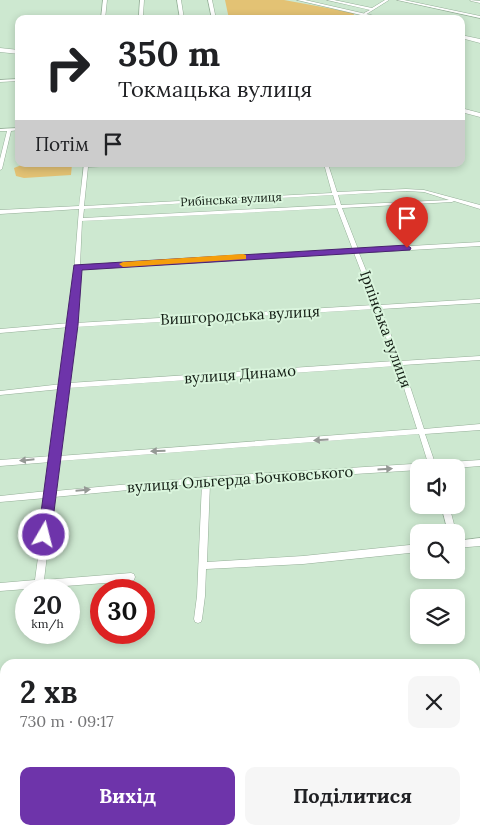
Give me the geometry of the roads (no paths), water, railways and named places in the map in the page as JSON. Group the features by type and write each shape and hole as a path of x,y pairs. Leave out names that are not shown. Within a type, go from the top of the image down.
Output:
{"main road":[{"path":"299,0 369,15"},
{"path":"465,37 480,40"},
{"path":"0,45 15,47"},
{"path":"0,50 15,52"},
{"path":"465,111 480,114"},
{"path":"465,117 480,120"}],"street":[{"path":"103,15 105,0"},
{"path":"141,15 142,0"},
{"path":"179,0 181,15"},
{"path":"210,0 213,15"},
{"path":"329,0 372,10"},
{"path":"365,14 387,0"},
{"path":"399,0 480,17"},
{"path":"472,0 480,2"},
{"path":"0,81 15,80"},
{"path":"0,130 15,129"},
{"path":"0,169 9,130"},
{"path":"39,579 73,325 80,220 86,167"},
{"name":"Ірпінська вулиця","path":"327,167 334,193 399,363 430,459"},
{"name":"Рибінська вулиця","path":"0,212 418,190 480,207"},
{"name":"Рибінська вулиця","path":"80,220 460,201"},
{"path":"78,267 480,244"},
{"name":"Вишгородська вулиця","path":"0,331 480,301"},
{"name":"вулиця Динамо","path":"0,393 65,386 480,358"},
{"path":"0,463 480,427"},
{"name":"вулиця Ольгерда Бочковського","path":"465,464 480,463"},
{"name":"вулиця Ольгерда Бочковського","path":"0,499 206,480 410,468"},
{"path":"198,618 206,480"},
{"path":"465,543 480,542"},
{"path":"202,566 303,560 410,549"},
{"path":"80,580 131,577"},
{"path":"0,587 15,585"}]}
